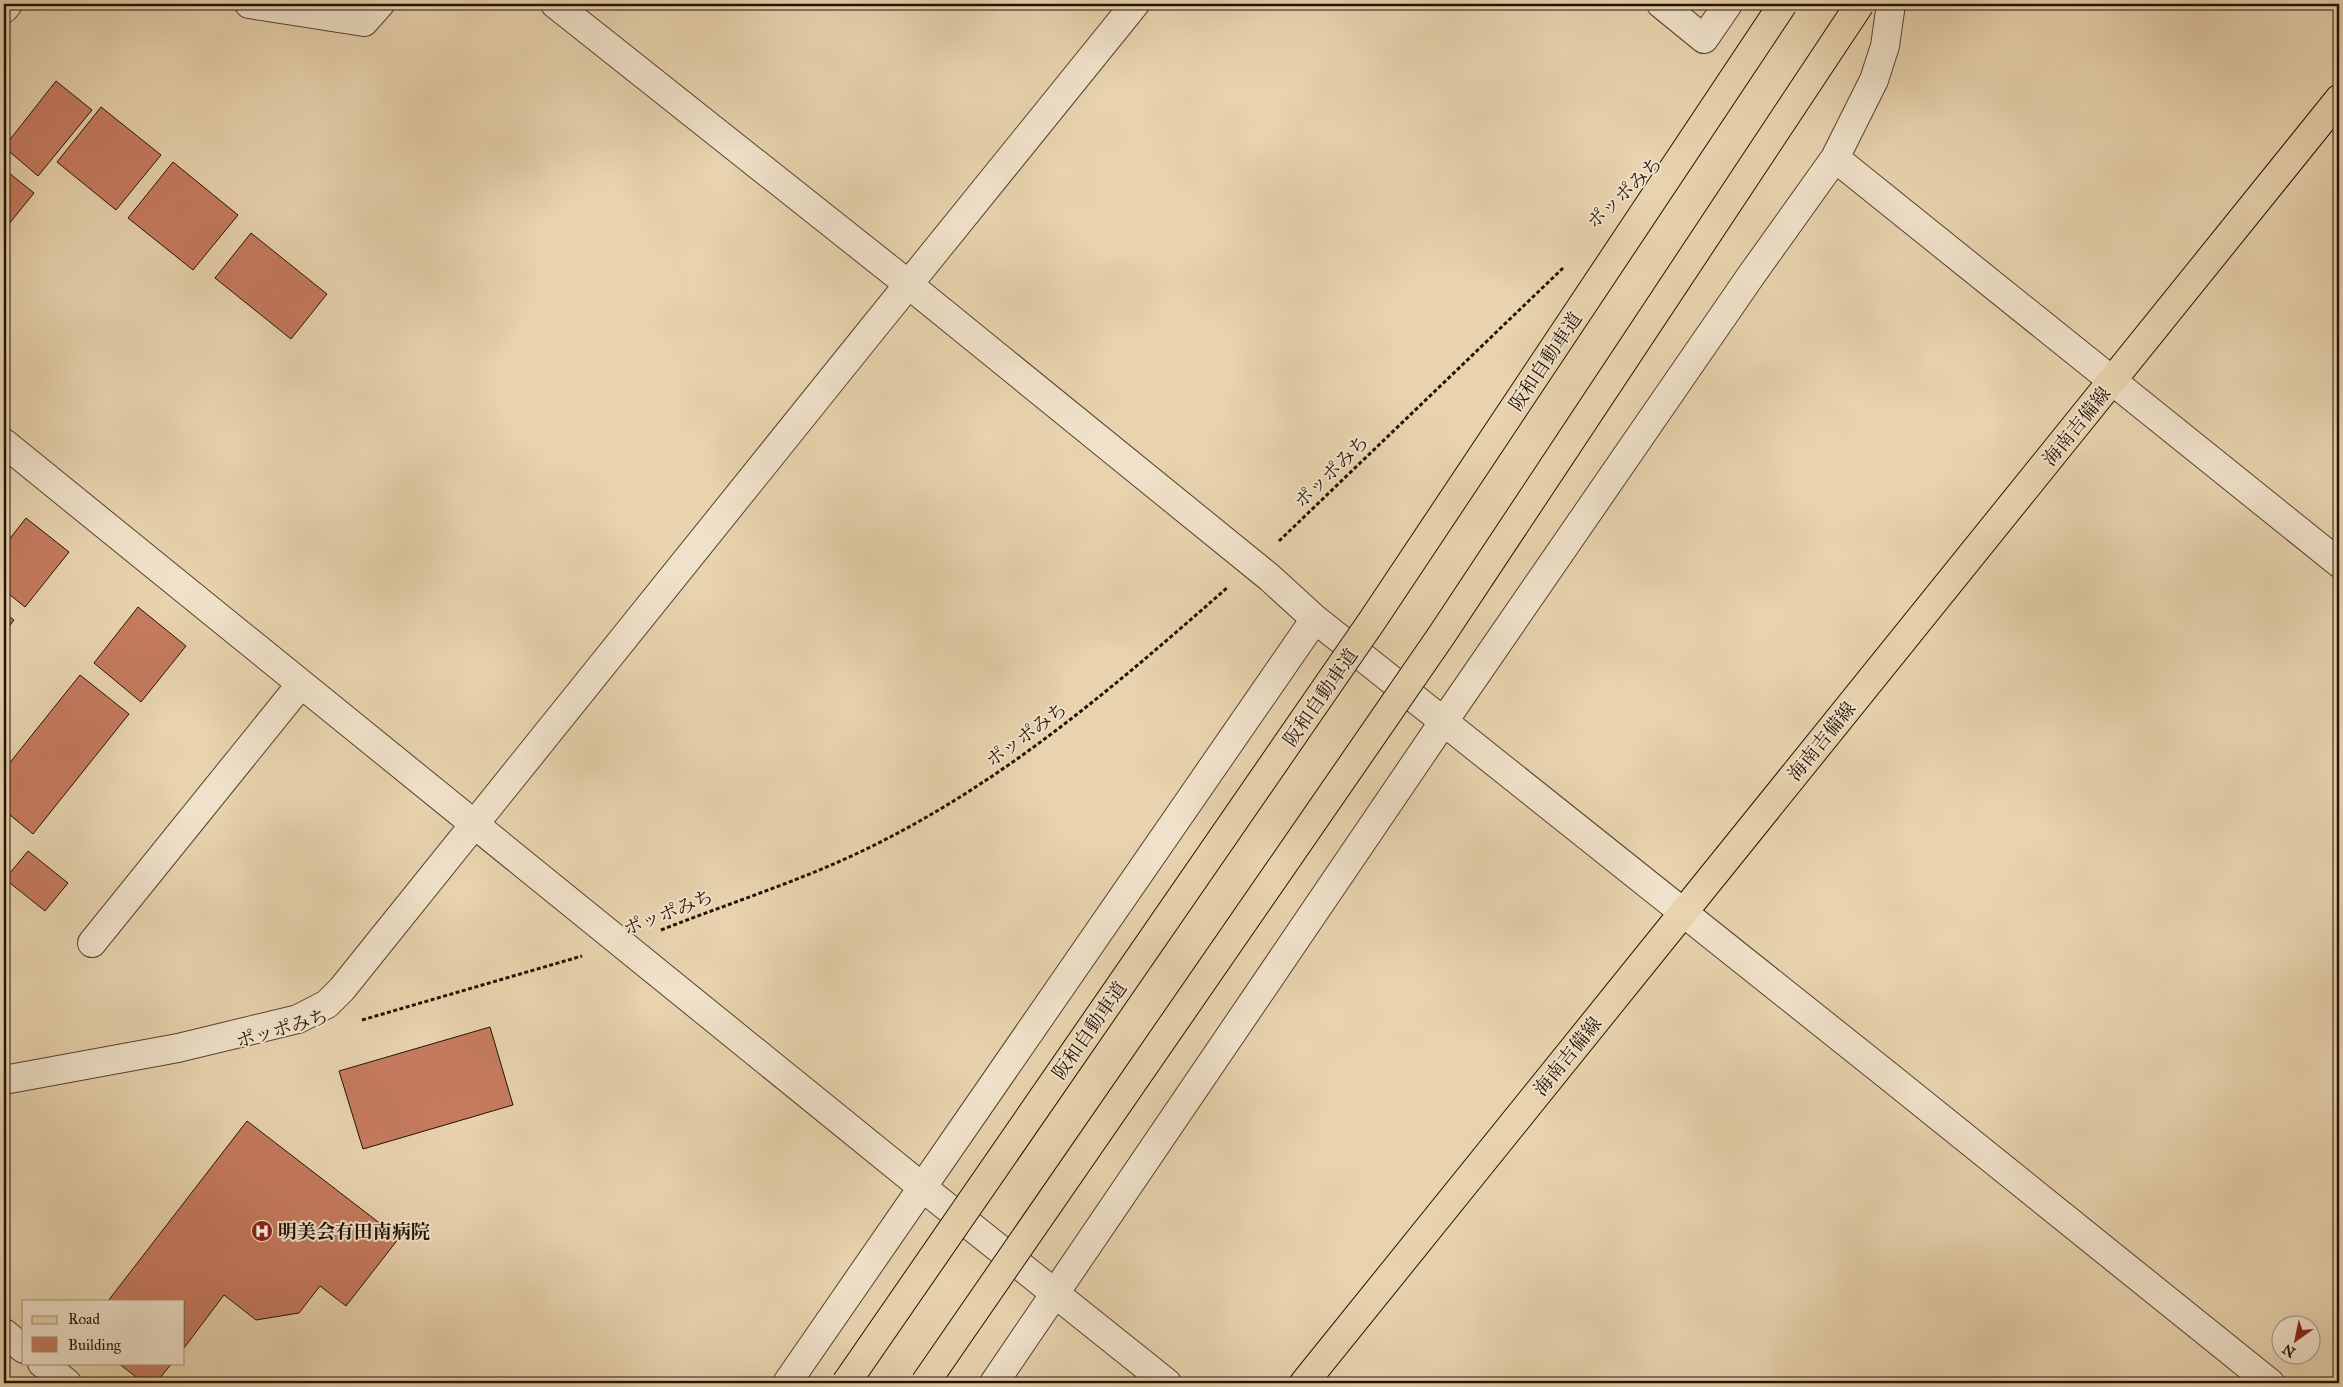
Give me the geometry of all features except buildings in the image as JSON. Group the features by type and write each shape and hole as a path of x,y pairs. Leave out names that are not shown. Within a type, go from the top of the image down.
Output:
{"main road":[{"name":"阪和自動車道","path":"846,1383 1372,621 1783,4"},
{"path":"925,1383 1441,636 1860,4"},
{"name":"海南吉備線","path":"1304,1383 2339,99"}],"street":[{"path":"4,9 8,4"},
{"path":"249,4 364,22 380,4"},
{"path":"555,4 908,284 1254,565 1316,619 2270,1383"},
{"path":"4,1080 178,1048 298,1019 327,1004 342,989 475,825 1135,4"},
{"path":"1661,4 1704,39 1728,4"},
{"path":"994,1383 1444,721 1750,277 1835,158 1874,80 1885,46 1891,4"},
{"path":"1835,158 2339,563"},
{"path":"4,443 922,1187 1167,1383"},
{"path":"787,1383 1316,619"},
{"path":"92,943 301,684"},
{"path":"4,1333 22,1347"},
{"path":"43,1364 67,1383"}],"path":[{"name":"ポッポみち","path":"358,1021 623,944 738,900 800,879 868,848 919,821 975,787 1033,748 1101,696 1254,565 1569,262"}],"place":[{"name":"明美会有田南病院","path":"262,1231"}]}
